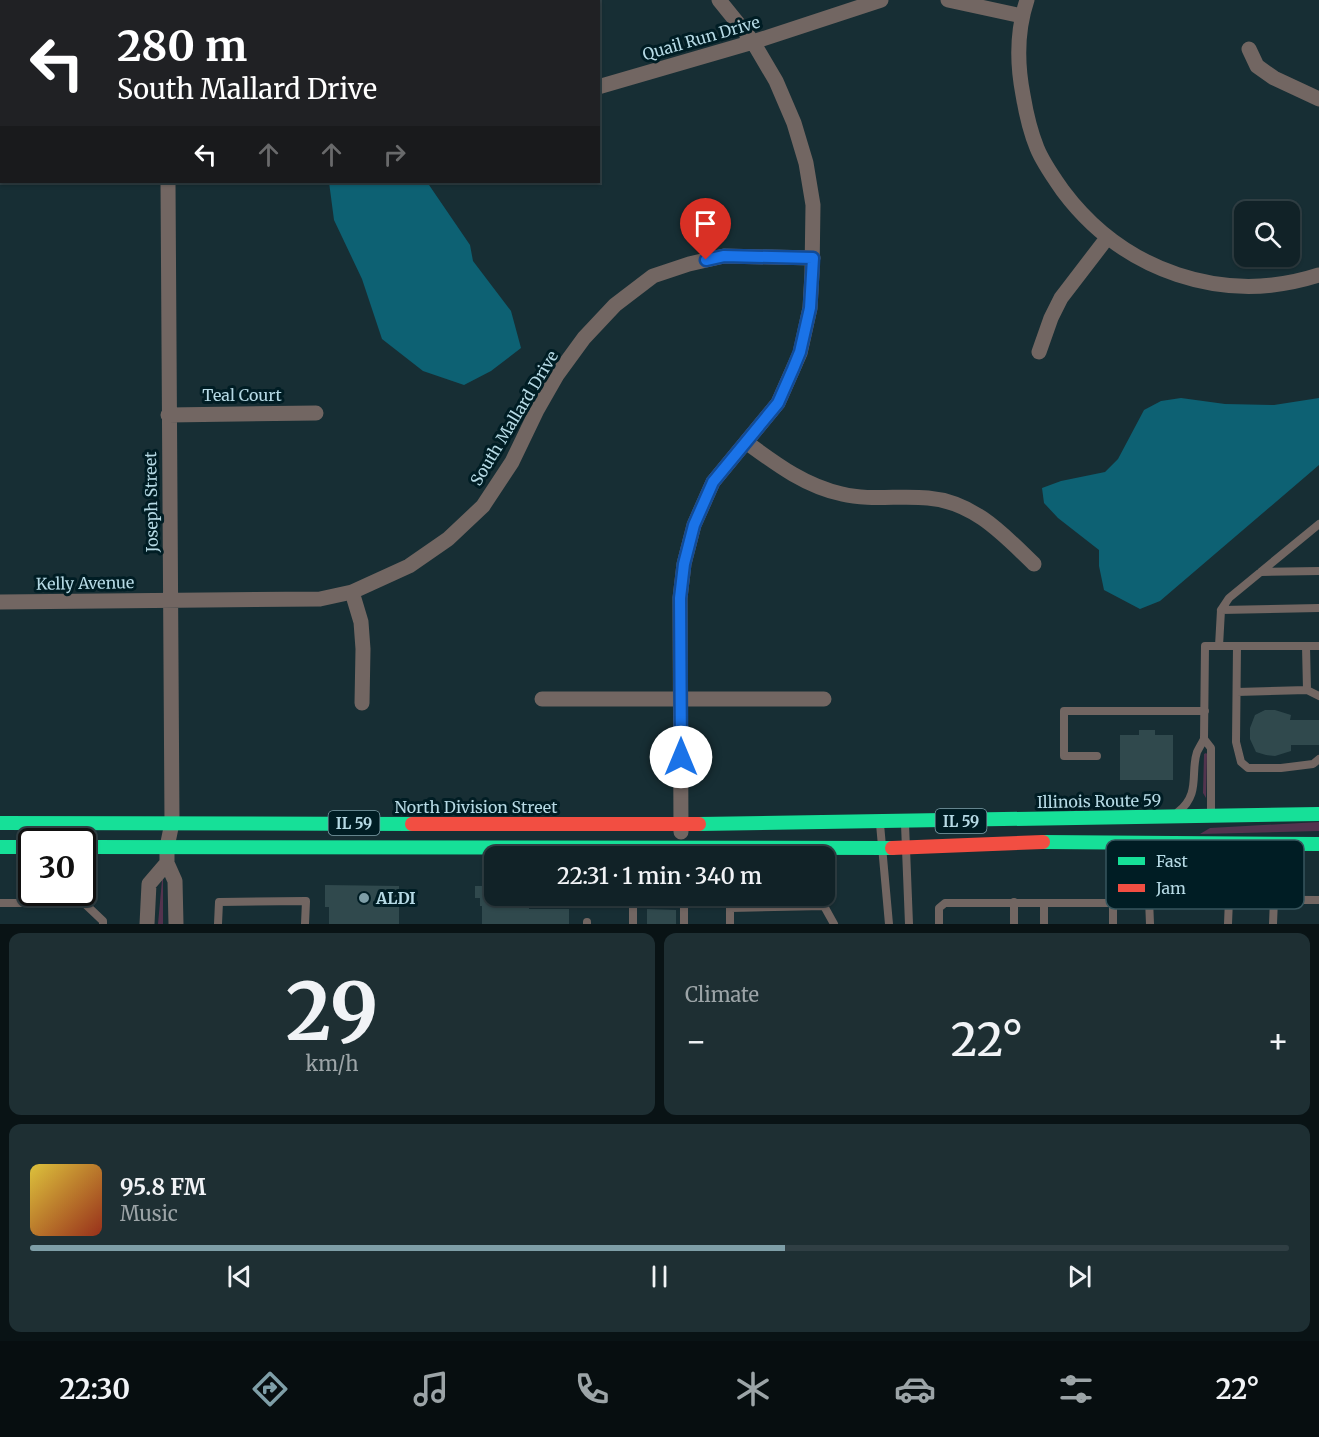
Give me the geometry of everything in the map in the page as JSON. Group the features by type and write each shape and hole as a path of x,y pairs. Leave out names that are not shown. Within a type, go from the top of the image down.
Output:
{"main road":[{"name":"Illinois Route 59","path":"880,823 1319,814"},
{"path":"1169,840 1211,816"},
{"name":"North Division Street","path":"0,823 880,823"},
{"name":"IL 59","path":"835,848 1106,841"},
{"name":"IL 59","path":"1304,844 1319,844"},
{"path":"0,847 18,847"},
{"name":"IL 59","path":"96,848 167,855 484,851"}],"street":[{"path":"681,846 680,598 684,564 694,525 713,482 778,403 800,352 810,308 813,258 813,205 806,163 794,123 776,81 753,42 719,0"},
{"name":"Quail Run Drive","path":"600,86 753,42 882,0"},
{"path":"948,0 1022,16"},
{"path":"1027,0 1022,16 1020,78 1026,113 1037,150 1075,207 1107,238 1144,261 1183,277 1221,285 1262,286 1300,281 1319,275"},
{"path":"1249,49 1257,66 1274,78 1319,99"},
{"name":"Joseph Street","path":"167,855 172,823 168,183"},
{"path":"1039,352 1060,298 1107,238"},
{"name":"South Mallard Drive","path":"170,600 320,599 352,592 409,566 448,538 483,506 512,462 557,375 584,338 615,304 653,276 688,264 724,256 813,258"},
{"name":"Teal Court","path":"168,415 316,413"},
{"path":"746,442 793,476 842,495 867,498 929,498 962,505 996,527 1034,564"},
{"path":"352,592 361,622 362,703"},
{"name":"Kelly Avenue","path":"0,602 170,600"},
{"path":"542,699 824,699"},
{"path":"147,924 149,884 167,855"},
{"path":"167,855 175,881 176,924"}],"lane":[{"path":"1219,646 1221,610 1228,598 1319,524"},
{"path":"1307,534 1319,534"},
{"path":"1261,572 1319,571"},
{"path":"1221,610 1319,608"},
{"path":"1173,816 1182,809 1191,795 1196,776 1197,753 1204,739 1205,646 1319,645"},
{"path":"1237,646 1236,742 1241,762 1248,768 1281,768 1313,764 1319,759"},
{"path":"1306,646 1307,690"},
{"path":"1237,692 1307,690 1319,696"},
{"path":"1097,756 1064,756 1064,711 1205,711"},
{"path":"1204,739 1211,748 1211,816"},
{"path":"904,822 909,924"},
{"path":"880,823 890,924"},
{"path":"1304,900 1319,900"},
{"path":"218,924 219,902 306,901 305,924"},
{"path":"633,924 633,904 684,902 684,924"},
{"path":"1014,902 1014,924"},
{"path":"0,903 84,903 103,921 103,924"},
{"path":"939,924 939,908 945,903 1106,903"},
{"path":"1044,903 1044,924"},
{"path":"730,924 730,909 824,906 834,924"},
{"path":"1149,909 1150,924"},
{"path":"1228,924 1229,909"},
{"path":"1273,924 1274,909"}],"shaded area":[{"path":"1206,753 1206,798 1203,793 1204,754"},
{"path":"1319,822 1319,831 1200,834 1210,828"},
{"path":"162,880 163,924 158,924"}],"water":[{"path":"329,183 428,183 470,245 473,261 511,311 521,348 491,371 464,385 423,371 382,339 362,279 334,220"},
{"path":"1181,398 1225,404 1274,405 1319,398 1319,465 1160,601 1140,609 1104,590 1099,566 1099,550 1058,518 1044,503 1042,488 1061,481 1105,472 1118,459 1144,410 1161,401"}],"building":[{"path":"1265,710 1275,710 1291,715 1290,720 1319,720 1319,745 1291,745 1291,751 1275,756 1256,752 1250,739 1250,728 1255,715"},
{"path":"1139,730 1155,730 1155,735 1173,735 1173,780 1120,780 1120,735 1139,735"},
{"name":"ALDI","path":"325,885 399,886 399,924 329,924 329,907 325,907"},
{"path":"475,886 484,886 484,906 569,909 569,924 482,924 480,898 475,898"},
{"path":"647,909 676,910 676,924 647,924"}],"traffic: fast":[{"path":"699,824 1319,814"},
{"path":"0,823 412,824"},
{"path":"1043,842 1106,842"},
{"path":"1304,844 1319,844"},
{"path":"0,847 18,847"},
{"path":"96,847 892,848"}],"traffic: jam":[{"path":"412,824 699,824"},
{"path":"892,848 1043,842"}],"place":[{"name":"ALDI","path":"364,898"}],"route":[{"path":"681,757 680,598 684,564 694,525 713,482 778,403 800,352 810,308 813,258 724,256 706,260"}]}
